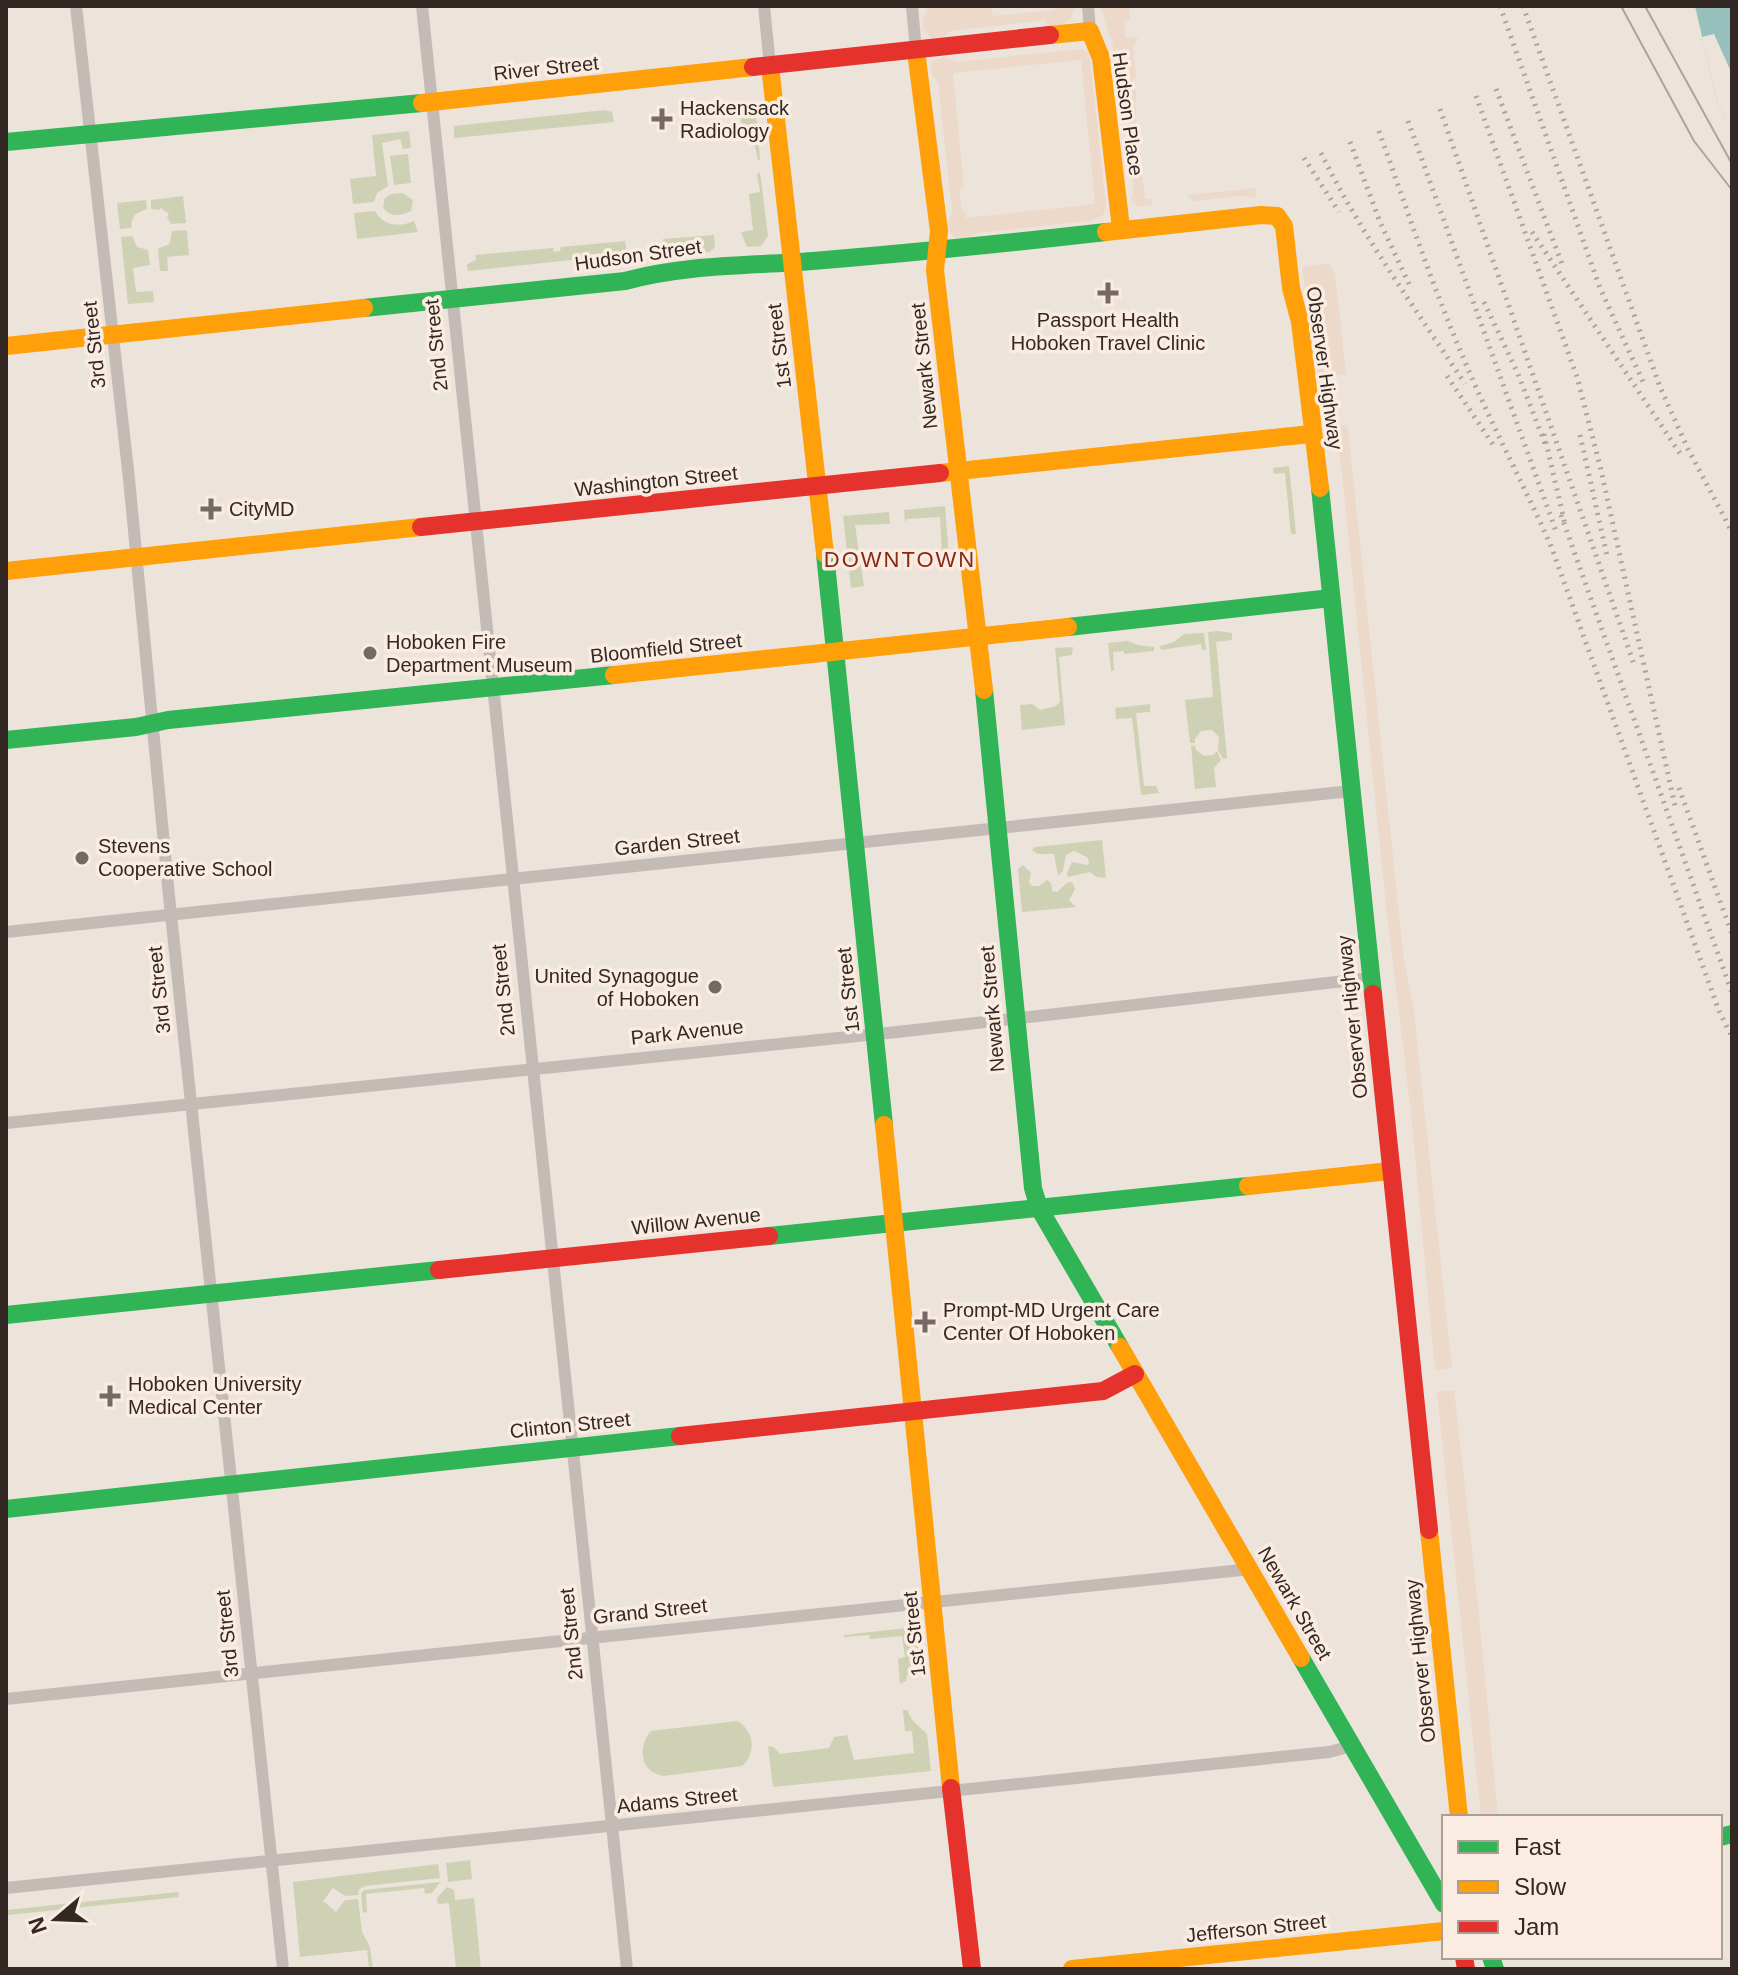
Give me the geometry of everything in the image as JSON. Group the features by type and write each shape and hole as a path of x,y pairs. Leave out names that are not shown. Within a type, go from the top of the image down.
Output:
{"street":[{"name":"3rd Street","path":"76,6 283,1969"},
{"name":"2nd Street","path":"422,6 627,1969"},
{"name":"1st Street","path":"764,6 791,263 819,486 951,1792 972,1969"},
{"name":"Newark Street","path":"912,6 939,231 935,270 998,829 1033,1188 1039,1208 1442,1901"},
{"name":"Hudson Place","path":"1088,6 1090,31 1101,58 1121,228"},
{"name":"River Street","path":"6,142 432,102 1090,31"},
{"name":"Hudson Street","path":"6,346 625,281 645,275 760,263 936,250 1121,228 1277,216"},
{"name":"Observer Highway","path":"1277,216 1285,232 1291,288 1300,322 1459,1815"},
{"name":"Washington Street","path":"6,571 1311,434"},
{"name":"Bloomfield Street","path":"6,740 1331,598"},
{"name":"Garden Street","path":"6,932 1351,791"},
{"name":"Park Avenue","path":"6,1123 874,1034 1371,978"},
{"name":"Willow Avenue","path":"6,1315 1390,1171"},
{"name":"Clinton Street","path":"6,1509 1103,1391 1135,1374"},
{"name":"Grand Street","path":"6,1699 1251,1569"},
{"name":"Adams Street","path":"6,1888 951,1792 1329,1752 1352,1746"},
{"name":"Jefferson Street","path":"1072,1969 1442,1931"}],"green space":[{"path":"755,104 758,161 753,136 742,137 740,106"},
{"path":"605,110 612,112 614,122 454,138 454,126"},
{"path":"409,131 411,148 403,149 400,139 382,143 388,186 377,193 374,202 353,204 350,179 376,176 372,135"},
{"path":"408,154 411,183 394,185 390,156"},
{"path":"760,172 768,236 761,246 747,247 741,232 753,230 749,194 760,192 757,174"},
{"path":"403,193 413,200 411,211 399,215 388,213 383,206 385,198"},
{"path":"183,196 186,223 171,224 167,217 169,214 161,208 151,209 151,200"},
{"path":"146,200 147,209 134,216 131,228 120,229 117,203"},
{"path":"375,211 387,223 414,221 418,232 357,239 354,213"},
{"path":"187,230 189,255 167,257 168,271 160,271 158,249 170,243 172,231"},
{"path":"714,235 715,247 710,252 665,255 663,239"},
{"path":"132,236 137,247 148,250 150,265 133,268 136,292 153,291 154,302 128,304 121,237"},
{"path":"625,241 627,254 468,271 467,264 476,260 475,255 553,248 554,252 560,251 561,247"},
{"path":"1289,466 1296,534 1291,534 1285,473 1274,474 1273,468"},
{"path":"945,506 949,557 942,557 940,517 907,519 905,522 904,510"},
{"path":"889,512 890,524 855,525 864,586 851,588 843,516"},
{"path":"1208,632 1232,633 1232,640 1216,642 1227,758 1223,759 1218,750 1219,737 1212,730 1201,731 1195,743 1190,743 1185,700 1213,697"},
{"path":"1204,633 1206,650 1202,650 1201,644 1161,650 1160,646 1174,642 1184,634"},
{"path":"1128,641 1154,647 1154,651 1113,652 1114,671 1111,671 1108,643"},
{"path":"1073,647 1072,655 1059,657 1065,725 1022,730 1020,705 1032,704 1040,710 1060,702 1055,648"},
{"path":"1150,704 1150,712 1136,713 1144,786 1156,786 1159,793 1141,795 1132,718 1116,719 1115,708"},
{"path":"1195,745 1204,756 1217,751 1221,760 1214,768 1216,787 1195,789 1191,746"},
{"path":"1102,840 1106,878 1090,872 1068,877 1072,862 1088,865 1089,862 1087,857 1074,851 1066,855 1063,871 1058,876 1054,854 1038,854 1032,850 1035,847"},
{"path":"1023,865 1031,873 1029,882 1032,886 1039,886 1047,880 1051,883 1052,891 1057,892 1072,882 1075,889 1069,900 1076,907 1022,912 1018,869"},
{"path":"916,1627 919,1657 909,1667 906,1681 900,1684 898,1659 905,1657 902,1636 870,1639 869,1635 844,1637 844,1635"},
{"path":"903,1710 907,1710 912,1720 927,1734 931,1771 773,1787 768,1746 774,1747 780,1754 829,1748 834,1737 847,1735 854,1760 914,1753 912,1731 905,1731"},
{"path":"737,1721 747,1730 752,1742 750,1755 742,1766 663,1776 649,1770 645,1764 644,1744 651,1731"},
{"path":"470,1860 472,1879 448,1882 446,1863"},
{"path":"438,1864 440,1878 365,1886 359,1889 358,1895 345,1896 333,1888 323,1901 336,1912 345,1900 358,1899 362,1932 370,1947 373,1969 369,1969 367,1950 300,1957 293,1882"},
{"path":"440,1882 432,1893 425,1894 424,1888 366,1894 367,1912 363,1913 361,1894 364,1890"},
{"path":"447,1887 454,1890 455,1900 474,1898 481,1969 456,1969 449,1903 438,1904 437,1898"},
{"path":"178,1892 179,1897 8,1915 7,1910"}],"shaded area":[{"path":"926,6 991,6 993,16 1055,10 1055,6 1074,8 1071,18 1062,25 1049,26 1045,20 950,31 943,37 931,38 923,28 922,17 927,13"},
{"path":"1100,6 1129,6 1130,20 1125,22 1125,38 1138,37 1133,49 1135,103 1144,191 1146,199 1152,199 1153,205 1139,207 1131,201 1134,190 1124,92 1116,75 1113,46"},
{"path":"1081,49 1088,53 1106,206 1103,215 1090,221 955,238 948,230 947,223 952,212 938,83 931,74 932,61 944,57 958,62","holes":["1081,60 1095,204 966,218 959,189 964,188 953,73"]},
{"path":"1256,188 1256,198 1240,196 1193,201 1187,195"},
{"path":"1329,263 1335,274 1346,374 1324,378 1333,422 1336,426 1347,425 1349,438 1404,961 1413,1004 1452,1368 1435,1370 1411,1113 1386,906 1341,464 1323,408 1302,267"},
{"path":"1454,1390 1498,1815 1481,1815 1437,1392"}],"water":[{"path":"1695,6 1732,6 1732,133 1717,101"}],"pier":[{"path":"1714,34 1732,74 1731,132 1717,101 1702,37"}],"tram line":[{"path":"1621,6 1694,141 1732,190"},
{"path":"1645,6 1732,164"}],"railway":[{"path":"1500,6 1600,288 1644,384"},
{"path":"1523,6 1660,387 1688,449 1732,532"},
{"path":"1496,89 1562,264"},
{"path":"1476,96 1577,377 1601,470 1675,806"},
{"path":"1440,109 1635,667"},
{"path":"1408,121 1557,534"},
{"path":"1379,131 1461,354 1551,546 1719,1011 1732,1037"},
{"path":"1350,142 1380,222 1409,284"},
{"path":"1321,153 1371,242 1465,384"},
{"path":"1304,158 1339,212"},
{"path":"1532,232 1683,458"},
{"path":"1484,302 1518,374 1546,446"},
{"path":"1447,376 1496,449"},
{"path":"1544,434 1565,524"},
{"path":"1580,435 1608,560"},
{"path":"1561,515 1732,993"},
{"path":"1679,788 1732,934"}],"traffic: fast":[{"path":"6,142 422,103"},
{"path":"364,308 625,281 695,269 850,258 1106,232"},
{"path":"1320,488 1373,994"},
{"path":"825,554 884,1125"},
{"path":"1068,627 1331,598"},
{"path":"6,740 136,727 168,720 614,675"},
{"path":"984,690 1033,1188 1039,1208 1120,1347"},
{"path":"769,1236 1248,1186"},
{"path":"6,1315 439,1270"},
{"path":"6,1509 680,1436"},
{"path":"1301,1658 1442,1901"},
{"path":"1722,1836 1732,1834"},
{"path":"1492,1959 1495,1969"}],"traffic: slow":[{"path":"1050,35 1090,31 1101,58 1121,228"},
{"path":"916,51 939,231 935,270 984,690"},
{"path":"770,66 825,554"},
{"path":"422,103 753,67"},
{"path":"1106,232 1261,215 1277,216 1284,226 1291,288 1300,322 1320,488"},
{"path":"6,346 364,308"},
{"path":"940,473 1311,434"},
{"path":"6,571 421,527"},
{"path":"614,675 1068,627"},
{"path":"884,1125 951,1788"},
{"path":"1248,1186 1390,1171"},
{"path":"1120,1347 1301,1658"},
{"path":"1429,1530 1459,1815"},
{"path":"1072,1969 1442,1931"}],"traffic: jam":[{"path":"753,67 1050,35"},
{"path":"421,527 940,473"},
{"path":"1373,994 1429,1530"},
{"path":"439,1270 769,1236"},
{"path":"680,1436 1103,1391 1135,1374"},
{"path":"951,1788 972,1969"},
{"path":"1464,1959 1466,1969"}],"place":[{"name":"Hackensack Radiology","path":"662,119"},
{"name":"Passport Health Hoboken Travel Clinic","path":"1108,293"},
{"name":"CityMD","path":"211,509"},
{"name":"Hoboken Fire Department Museum","path":"370,653"},
{"name":"Stevens Cooperative School","path":"82,858"},
{"name":"United Synagogue of Hoboken","path":"715,987"},
{"name":"Prompt-MD Urgent Care Center Of Hoboken","path":"925,1322"},
{"name":"Hoboken University Medical Center","path":"110,1396"}],"district":[{"name":"DOWNTOWN","path":"900,559"}]}
